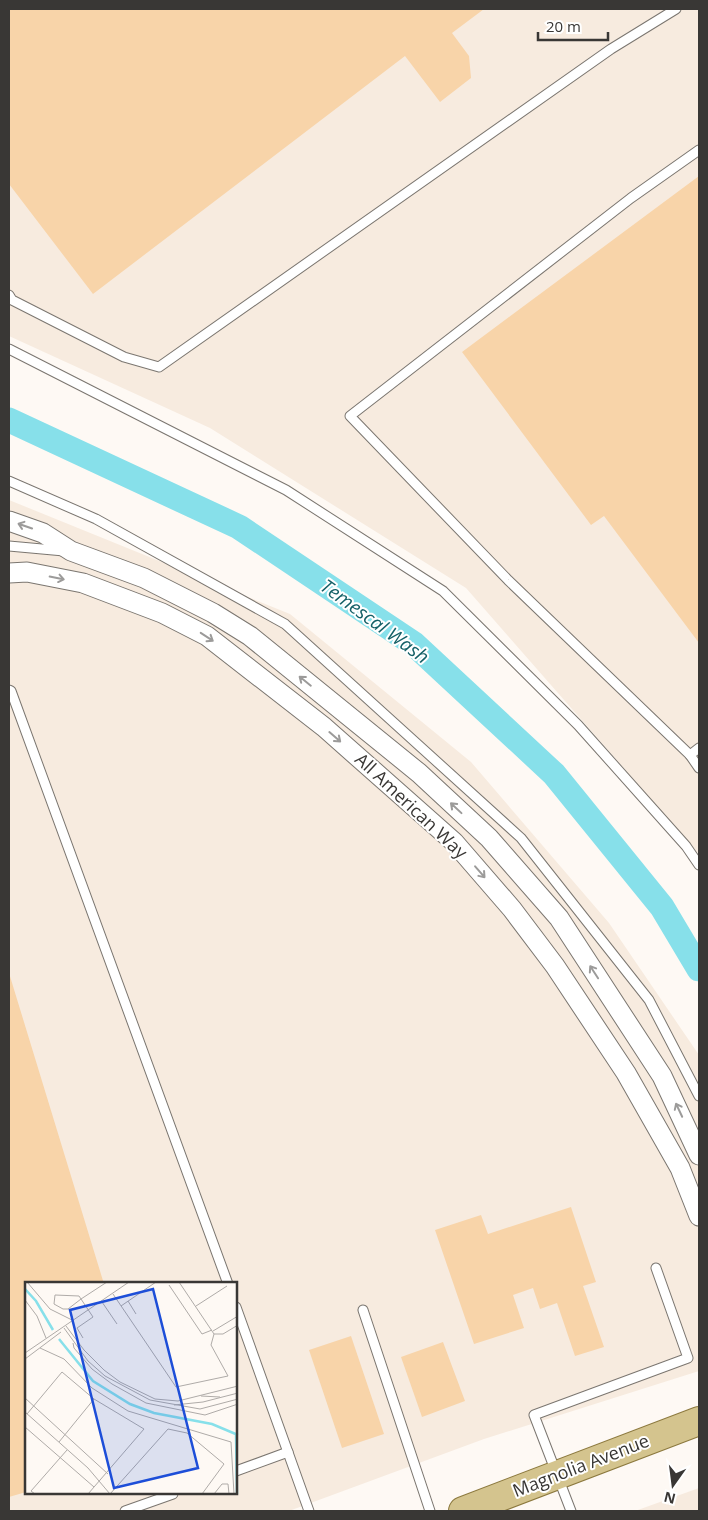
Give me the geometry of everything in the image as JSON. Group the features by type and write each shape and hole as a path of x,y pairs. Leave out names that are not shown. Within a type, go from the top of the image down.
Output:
{"main road":[{"name":"Magnolia Avenue","path":"463,1511 697,1424"}],"street":[{"name":"All American Way","path":"9,521 43,533 71,551 144,578 213,613 250,636 419,773 489,838 559,918 662,1076 699,1154"},
{"name":"All American Way","path":"9,573 27,572 83,583 162,613 207,636 324,727 454,842 512,908 555,966 620,1065 680,1168 699,1216"}],"lane":[{"path":"9,295 12,300 124,357 159,367 611,48 676,9"},
{"path":"699,150 631,198 350,416 508,580 690,755 699,768"},
{"path":"9,349 286,490 443,591 578,725 686,846 699,865"},
{"path":"9,481 96,519 285,624 521,838 649,1000 699,1096"},
{"path":"9,546 71,551"},
{"path":"9,690 11,691 227,1282"},
{"path":"690,755 699,748"},
{"path":"572,1511 534,1415 688,1358 656,1268"},
{"path":"363,1310 430,1511"},
{"path":"238,1312 309,1511"},
{"path":"238,1470 288,1452"},
{"path":"125,1511 170,1495"}],"shaded area":[{"path":"9,9 699,9 699,854 466,588 210,428 9,336"},
{"path":"9,500 290,614 471,762 609,923 699,1055 699,1371 484,1439 289,1511 9,1511"},
{"path":"699,1488 699,1511 635,1511"}],"building":[{"path":"9,9 484,9 452,33 469,56 471,78 440,102 405,56 93,294 9,184"},
{"path":"699,176 699,643 604,516 591,525 462,352"},
{"path":"9,973 103,1282 25,1282 25,1492 9,1497"},
{"path":"571,1207 596,1282 583,1286 604,1347 575,1356 557,1303 540,1309 533,1288 513,1295 524,1328 474,1344 435,1230 481,1215 488,1234"},
{"path":"351,1336 384,1434 342,1448 309,1350"},
{"path":"443,1342 465,1401 422,1417 401,1357"}],"waterway":[{"name":"Temescal Wash","path":"9,420 239,527 414,644 554,774 662,907 699,969"}]}
